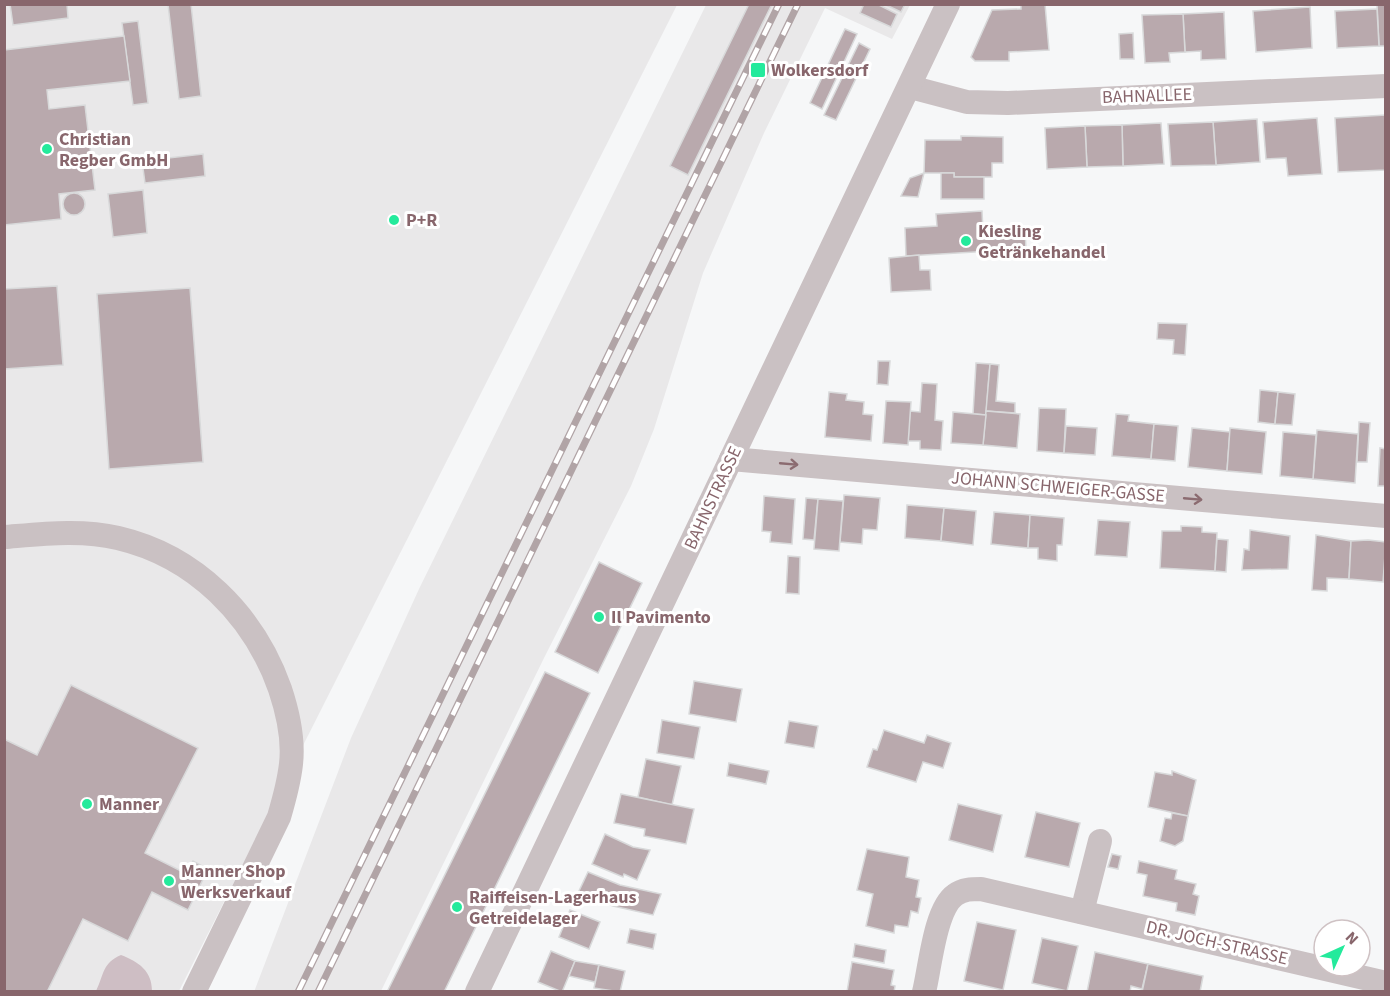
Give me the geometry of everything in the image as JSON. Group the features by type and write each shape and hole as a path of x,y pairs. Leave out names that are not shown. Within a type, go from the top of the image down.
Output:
{"street":[{"name":"BAHNSTRASSE","path":"477,992 948,4"},
{"name":"BAHNALLEE","path":"909,87 967,102 1008,103 1386,86"},
{"name":"JOHANN SCHWEIGER-GASSE","path":"731,459 1386,516"},
{"path":"4,537 94,534 117,537 171,557 192,570 238,612 257,637 273,668 288,713 291,734 291,764 286,791 279,817 194,992"},
{"path":"1082,912 1100,841"},
{"name":"DR. JOCH-STRASSE","path":"924,992 941,914 948,901 967,889 981,889 1386,983"}],"shaded area":[{"path":"5,5 677,5 179,991 5,992"},
{"path":"706,5 910,5 892,39 825,8 764,133 703,273 654,429 631,486 381,991 254,992 351,738 419,589"},
{"path":"121,955 143,968 150,978 152,991 96,991 104,970 110,962"}],"building":[{"path":"10,4 67,4 68,18 13,25"},
{"path":"168,4 191,4 201,96 179,99"},
{"path":"749,4 772,4 688,175 670,166"},
{"path":"864,4 877,4 897,14 891,27 860,13"},
{"path":"884,4 905,4 901,12"},
{"path":"1021,4 1045,4 1049,50 1009,52 1009,61 975,61 971,57 992,10 1021,9"},
{"path":"1377,4 1386,4 1386,46 1379,46"},
{"path":"1310,7 1312,48 1256,52 1253,11"},
{"path":"1377,9 1379,46 1337,48 1335,11"},
{"path":"1224,12 1226,59 1201,60 1201,51 1185,52 1183,14"},
{"path":"1183,14 1185,52 1169,53 1170,62 1145,63 1142,15"},
{"path":"138,21 148,103 133,105 122,23"},
{"path":"845,29 857,34 822,109 810,103"},
{"path":"1133,33 1134,59 1120,59 1119,34"},
{"name":"Christian Regber GmbH","path":"124,36 130,81 47,90 49,109 85,105 95,190 59,194 61,219 4,225 4,50"},
{"path":"859,43 870,49 836,120 824,115"},
{"path":"1386,115 1386,170 1338,172 1335,118"},
{"path":"1317,118 1322,174 1288,176 1286,158 1266,159 1263,122"},
{"path":"1257,119 1260,162 1216,165 1213,122"},
{"path":"1213,122 1216,165 1171,166 1168,124"},
{"path":"1161,123 1164,164 1123,166 1122,125"},
{"path":"1122,125 1123,166 1087,167 1085,126"},
{"path":"1085,126 1087,167 1047,169 1045,128"},
{"path":"961,136 1003,137 1003,163 992,163 992,177 954,177 954,173 924,173 925,140 961,140"},
{"path":"203,154 205,176 145,183 142,161"},
{"path":"924,173 918,197 901,196 910,178"},
{"path":"941,173 954,173 954,177 984,177 984,199 941,199"},
{"path":"143,190 147,233 113,237 108,194"},
{"path":"74,193 82,196 85,204 82,212 74,215 66,212 63,204 66,196"},
{"name":"Kiesling Getränkehandel","path":"982,211 983,232 1025,230 1026,249 906,256 905,228 937,226 936,214"},
{"path":"919,255 920,270 930,270 931,290 891,292 889,258"},
{"path":"57,286 63,365 4,369 4,289"},
{"path":"190,288 203,462 109,469 97,294"},
{"path":"1158,323 1187,324 1185,355 1173,354 1174,340 1157,339"},
{"path":"878,361 890,361 888,385 877,384"},
{"path":"976,363 990,364 986,415 973,414"},
{"path":"990,364 999,365 996,401 1015,403 1015,413 986,411"},
{"path":"922,383 937,384 935,420 943,421 941,450 920,449 920,441 908,441 910,411 920,412"},
{"path":"1260,390 1278,392 1275,424 1258,422"},
{"path":"829,392 847,394 846,400 864,402 863,414 873,415 871,441 825,437"},
{"path":"1278,392 1295,394 1292,425 1275,424"},
{"path":"886,401 911,402 908,445 883,443"},
{"path":"1039,408 1066,409 1064,453 1037,451"},
{"path":"986,411 1020,414 1017,448 983,445"},
{"path":"953,412 986,415 983,445 951,443"},
{"path":"1116,414 1129,415 1128,421 1154,424 1151,459 1112,456"},
{"path":"1359,422 1370,423 1367,462 1357,462"},
{"path":"1154,424 1178,426 1175,461 1151,459"},
{"path":"1066,426 1097,428 1095,455 1064,453"},
{"path":"1192,428 1230,432 1227,471 1188,467"},
{"path":"1230,428 1266,432 1262,474 1227,471"},
{"path":"1317,430 1358,434 1355,483 1313,479"},
{"path":"1283,432 1316,435 1313,479 1280,476"},
{"path":"1380,448 1386,449 1386,486 1378,486"},
{"path":"844,495 880,498 877,530 863,529 862,544 840,542"},
{"path":"764,496 795,499 792,544 770,542 771,532 762,531"},
{"path":"806,498 818,499 814,540 803,539"},
{"path":"818,499 843,501 839,551 814,549"},
{"path":"907,505 944,508 941,541 905,538"},
{"path":"944,508 976,511 973,545 941,541"},
{"path":"994,512 1030,515 1028,548 991,544"},
{"path":"1030,515 1064,518 1062,545 1057,545 1057,561 1038,559 1038,548 1028,548"},
{"path":"1098,520 1130,522 1127,557 1095,555"},
{"path":"1181,526 1202,527 1202,532 1217,533 1215,571 1160,568 1162,531 1181,531"},
{"path":"1250,530 1290,536 1288,569 1242,570 1244,549 1249,550"},
{"path":"1316,535 1351,541 1349,579 1327,578 1327,591 1312,590"},
{"path":"1217,539 1228,540 1226,572 1215,571"},
{"path":"1351,541 1386,542 1383,582 1349,579"},
{"path":"788,556 800,557 799,594 786,593"},
{"name":"Il Pavimento","path":"599,562 642,583 598,673 555,652"},
{"name":"Raiffeisen-Lagerhaus Getreidelager","path":"545,672 590,693 444,992 387,992"},
{"path":"694,681 742,689 736,722 689,714"},
{"name":"Manner","path":"71,685 198,748 145,853 187,874 193,861 208,869 188,910 152,892 128,941 83,919 47,992 4,992 4,739 37,755"},
{"path":"662,720 700,727 694,759 657,753"},
{"path":"789,721 818,726 814,748 785,743"},
{"path":"884,730 924,743 927,735 951,743 943,768 923,762 916,782 867,767 873,749 877,750"},
{"path":"646,759 681,766 672,805 638,797"},
{"path":"729,763 769,771 766,784 727,776"},
{"path":"1172,771 1196,780 1188,816 1148,807 1155,772 1172,775"},
{"path":"621,794 694,809 686,844 644,836 645,829 614,823"},
{"path":"958,804 1002,815 993,852 949,840"},
{"path":"1036,812 1080,823 1069,867 1025,857"},
{"path":"1172,813 1188,816 1183,841 1175,846 1160,841 1165,818 1171,819"},
{"path":"605,834 633,847 650,850 637,880 624,874 623,877 592,864"},
{"path":"867,849 909,857 906,877 919,880 916,897 921,898 918,913 911,911 908,927 895,925 894,933 866,926 873,894 857,890"},
{"path":"1112,854 1121,856 1118,869 1108,867"},
{"path":"1139,861 1177,870 1175,879 1196,884 1193,894 1199,896 1195,915 1176,911 1177,903 1143,896 1147,875 1137,873"},
{"path":"588,872 620,885 661,894 653,915 613,906 578,893"},
{"path":"570,910 600,922 589,949 559,937"},
{"path":"977,922 1016,930 1003,990 964,981"},
{"path":"630,929 656,934 653,949 627,943"},
{"path":"1042,938 1078,946 1067,991 1032,983"},
{"path":"855,944 886,950 884,963 853,957"},
{"path":"551,951 575,961 562,992 538,982"},
{"path":"1095,952 1148,964 1142,989 1131,986 1130,992 1087,992"},
{"path":"575,961 599,965 595,982 569,976"},
{"path":"852,962 894,970 891,985 895,986 894,992 847,992"},
{"path":"1148,964 1203,976 1200,992 1142,992"},
{"path":"599,965 625,971 620,992 594,988"}],"railway":[{"path":"298,992 779,4"},
{"path":"318,992 798,4"}],"place":[{"name":"Wolkersdorf","path":"758,70"},
{"name":"Christian Regber GmbH","path":"47,149"},
{"name":"P+R","path":"394,220"},
{"name":"Kiesling Getränkehandel","path":"966,241"},
{"name":"Il Pavimento","path":"599,617"},
{"name":"Manner","path":"87,804"},
{"name":"Manner Shop Werksverkauf","path":"169,881"},
{"name":"Raiffeisen-Lagerhaus Getreidelager","path":"457,907"}]}
